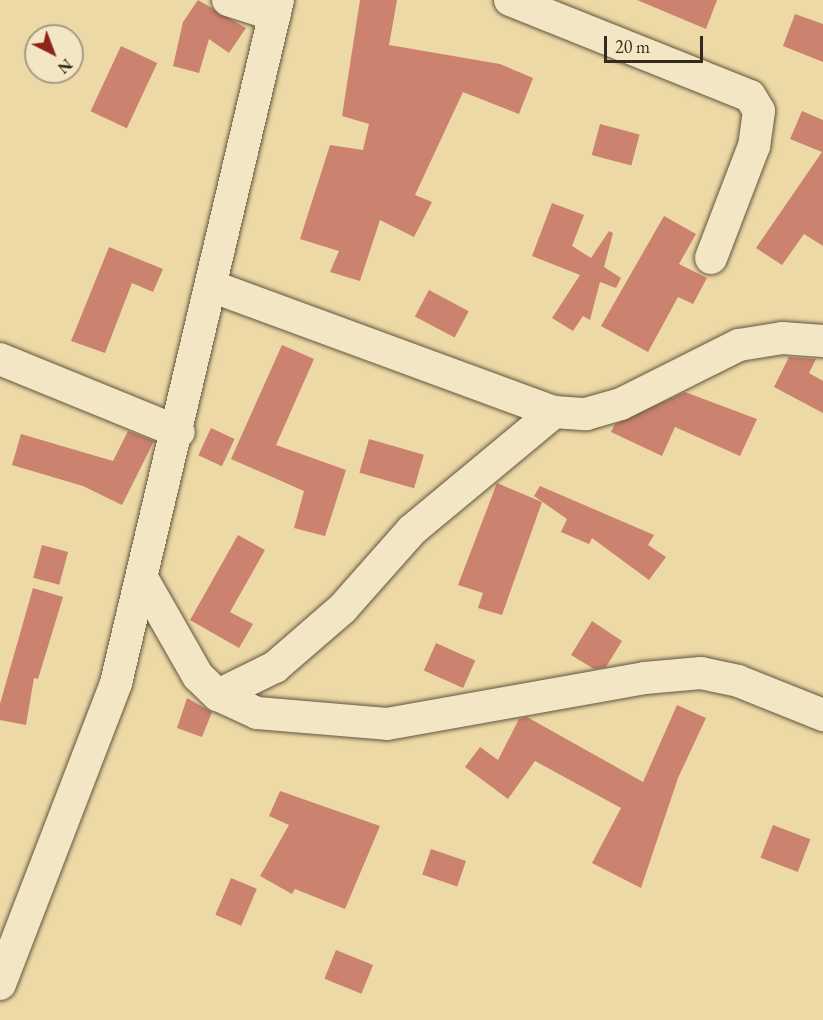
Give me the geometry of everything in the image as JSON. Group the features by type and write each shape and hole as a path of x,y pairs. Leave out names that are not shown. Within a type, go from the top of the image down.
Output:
{"street":[{"path":"0,984 116,683 179,432 277,7 228,0"},
{"path":"510,0 750,96 759,111 754,146 711,258"},
{"path":"211,286 554,412 586,414 621,404 738,345 782,338 823,341"},
{"path":"0,359 179,432"},
{"path":"219,696 275,667 343,608 412,530 554,412"},
{"path":"142,578 198,676 219,696 257,713 387,724 645,678 701,673 738,681 823,714"}],"building":[{"path":"198,0 246,28 229,53 209,39 199,73 173,66 183,22"},
{"path":"360,0 397,0 389,45 500,64 533,78 519,114 463,92 415,195 432,202 414,237 380,220 360,281 330,272 339,251 300,239 330,145 363,150 369,124 342,116"},
{"path":"637,0 717,0 706,29"},
{"path":"795,14 823,24 823,62 783,46"},
{"path":"121,46 157,63 127,128 91,111"},
{"path":"802,111 823,120 823,246 804,234 782,265 756,248 822,152 790,139"},
{"path":"600,124 640,135 631,166 592,155"},
{"path":"552,203 584,215 572,246 591,258 609,231 613,233 604,267 621,278 616,288 600,282 590,320 583,316 573,331 552,318 580,275 532,256"},
{"path":"664,216 696,234 679,264 707,278 693,304 678,297 648,352 601,326"},
{"path":"109,247 163,269 153,292 132,283 105,353 71,341"},
{"path":"429,290 469,311 455,338 415,316"},
{"path":"282,345 314,359 276,445 346,470 325,536 294,528 304,491 231,459"},
{"path":"789,357 816,359 809,373 823,381 823,413 774,387"},
{"path":"685,392 757,419 740,456 675,427 662,456 611,432 615,424"},
{"path":"211,428 235,439 222,466 198,455"},
{"path":"128,431 154,441 122,505 83,486 12,465 21,434 113,461"},
{"path":"369,439 424,455 414,488 359,473"},
{"path":"497,483 542,502 502,615 478,608 483,593 458,585"},
{"path":"540,486 654,535 648,545 666,557 649,580 592,538 589,544 561,532 567,519 534,496"},
{"path":"238,535 265,550 230,612 253,624 239,648 190,620"},
{"path":"42,545 68,552 59,585 33,578"},
{"path":"33,588 63,597 38,679 34,678 26,725 0,720 0,704"},
{"path":"592,621 622,641 606,667 594,669 571,655"},
{"path":"436,643 475,660 463,688 424,670"},
{"path":"187,698 212,712 202,737 177,728"},
{"path":"677,705 706,718 678,778 641,888 592,863 621,808 535,761 508,799 465,767 480,747 498,760 519,719 527,717 643,782"},
{"path":"280,791 380,826 345,909 295,889 292,894 260,876 289,825 269,816"},
{"path":"773,825 810,839 798,872 760,858"},
{"path":"431,849 466,861 457,887 422,875"},
{"path":"231,878 257,889 241,926 215,915"},
{"path":"336,950 373,965 361,994 324,979"}]}
